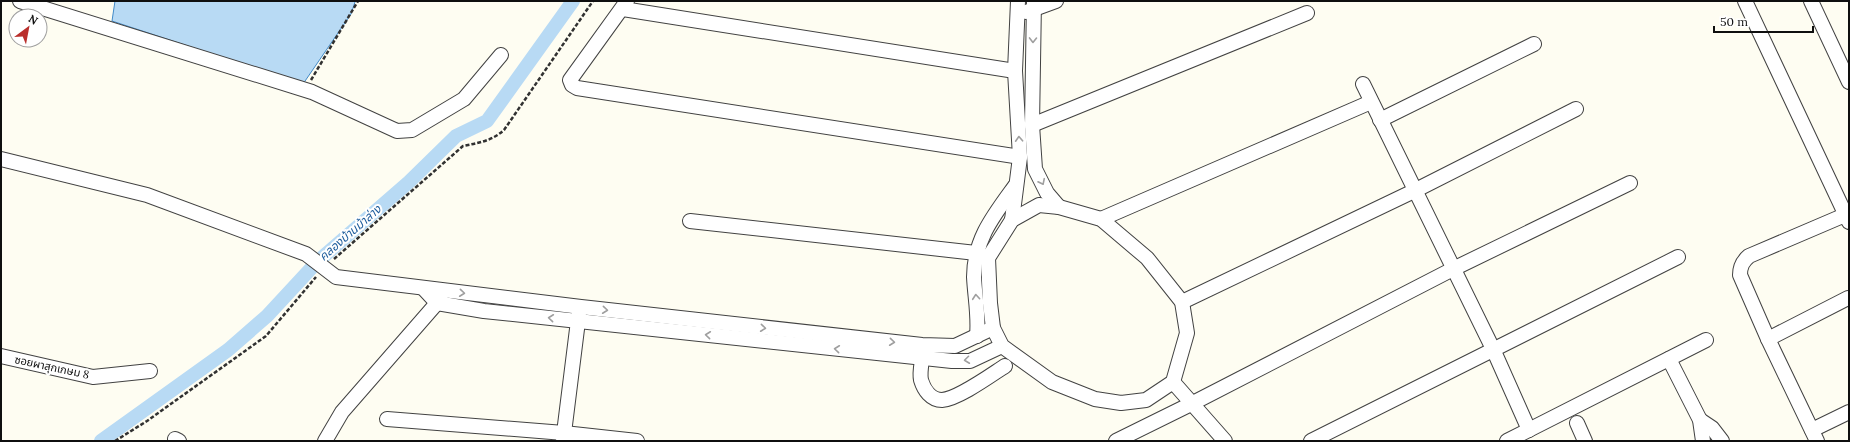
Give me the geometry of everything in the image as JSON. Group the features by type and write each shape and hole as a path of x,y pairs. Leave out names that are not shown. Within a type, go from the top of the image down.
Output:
{"street":[{"path":"20,1 305,90 397,131 412,130 464,99 501,55"},
{"path":"1012,220 1020,157 1015,71 1018,8 1056,1"},
{"path":"1745,1 1847,219 1748,256 1743,261 1740,274 1768,339 1814,436 1849,412"},
{"path":"1811,1 1849,82"},
{"path":"1015,71 625,5 570,80 572,86 577,88 1020,157"},
{"path":"1034,5 1032,126 1035,169 1047,193 1059,207"},
{"path":"1032,126 1308,13"},
{"path":"1380,120 1534,44"},
{"path":"1363,84 1414,191 1493,349 1529,430"},
{"path":"1101,219 1371,102"},
{"path":"1182,302 1414,191 1576,109"},
{"path":"1,159 147,194 306,254 336,277 424,289 440,297 484,311 579,314 923,352 952,361 970,361 1002,346"},
{"path":"1116,441 1453,269 1630,183"},
{"path":"977,336 979,321 974,276 982,255 986,230 1016,184"},
{"path":"1039,205 1059,207 1101,219 1147,258 1182,302 1187,333 1173,382 1146,400 1121,403 1095,399 1052,382 1002,346 993,328 982,255 1012,220 1039,205"},
{"path":"690,221 982,255"},
{"path":"1311,441 1678,257"},
{"path":"484,311 486,296"},
{"path":"325,441 342,412 440,297 486,296 579,314"},
{"path":"1768,339 1848,298"},
{"path":"563,437 579,314"},
{"path":"923,352 955,346 993,328"},
{"path":"1507,441 1706,340"},
{"path":"923,352 920,372 924,390 933,397 942,400 957,395 1005,366"},
{"name":"ซอยผาสุกเกษม 8","path":"1,356 93,377 150,371"},
{"path":"1668,359 1700,420 1703,441"},
{"path":"1173,382 1225,441"},
{"path":"386,419 563,437 637,441"},
{"path":"1700,420 1712,428 1722,441"},
{"path":"1577,423 1586,441"}],"path":[{"path":"305,90 358,1"},
{"path":"329,263 463,146 489,140 501,133 593,1"},
{"path":"115,441 147,421 266,336 304,290"}],"water":[{"path":"115,1 355,2 351,14 303,84 112,21"}],"waterway":[{"name":"คลองบ้านม้าล่าง","path":"101,441 228,350 267,316 317,262 409,182 456,136 487,121 573,1"}]}
